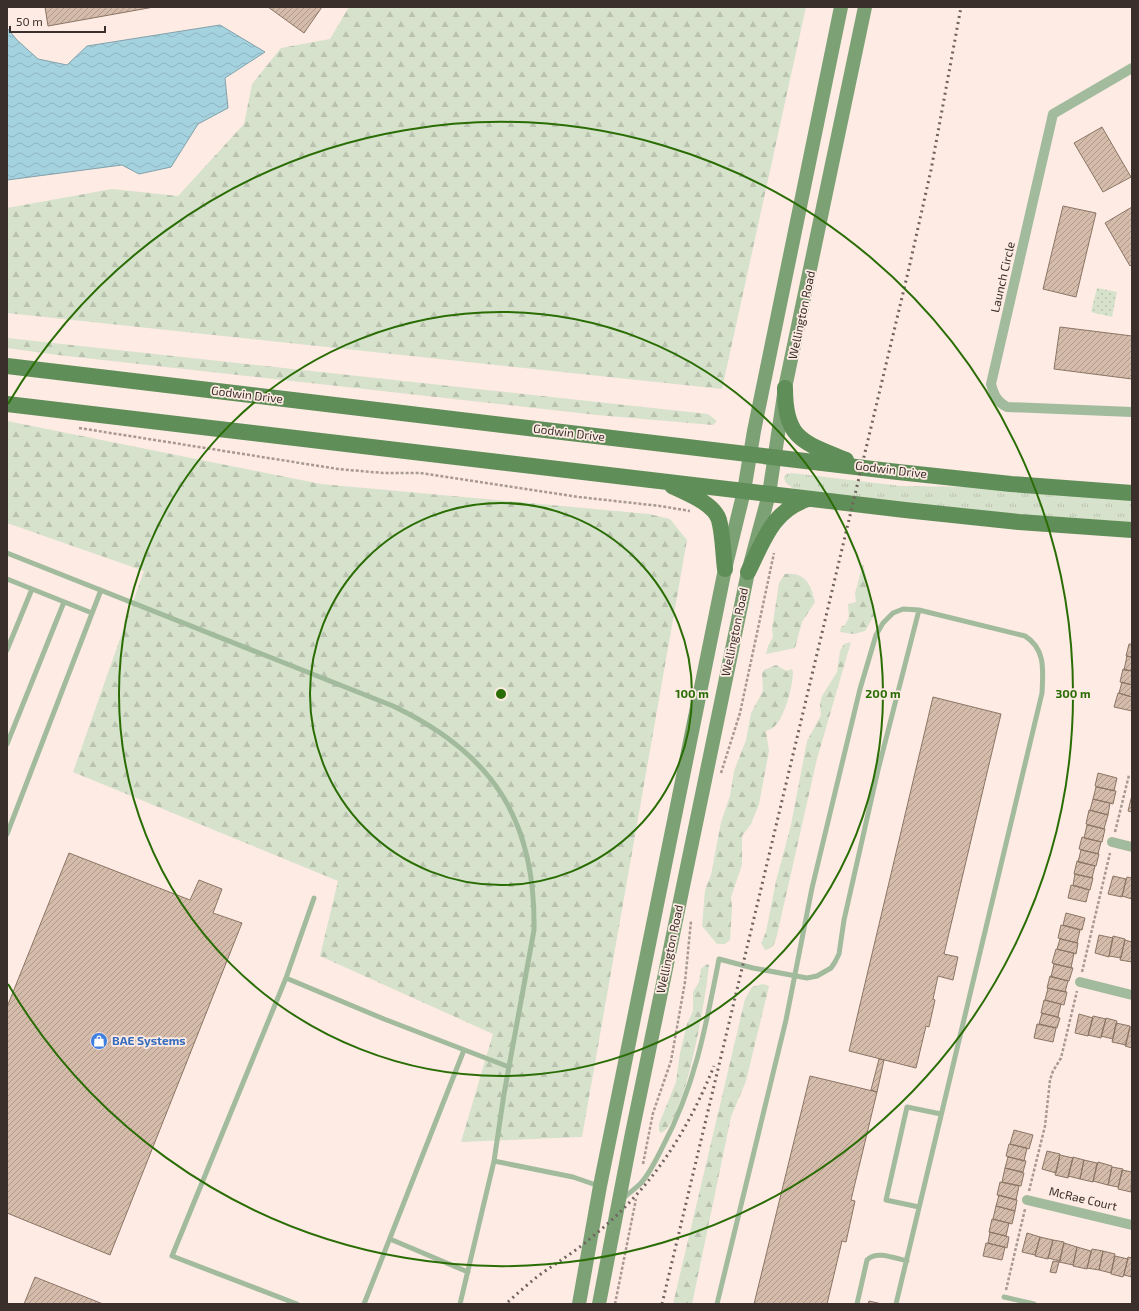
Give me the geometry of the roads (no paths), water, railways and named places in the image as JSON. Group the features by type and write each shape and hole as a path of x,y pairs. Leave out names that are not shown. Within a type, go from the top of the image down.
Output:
{"main road":[{"name":"Wellington Road","path":"579,1304 600,1186 725,569 744,491 750,454 841,7"},
{"name":"Wellington Road","path":"599,1304 618,1202 748,572 769,494 786,388 865,7"},
{"name":"Godwin Drive","path":"7,366 1010,484 1132,492"},
{"path":"786,388 787,416 793,430 798,436 810,445 862,467"},
{"path":"7,404 769,494 1019,522 1132,530"},
{"path":"660,481 682,491 712,510 719,519 725,569"},
{"path":"748,572 773,522 785,510 809,498"}],"street":[{"name":"Launch Circle","path":"1132,68 1053,114 991,384 994,395 1000,403 1007,406 1132,412"},
{"path":"1112,842 1132,847"},
{"path":"1080,982 1132,995"},
{"name":"McRae Court","path":"1027,1200 1132,1224"}],"lane":[{"path":"7,553 393,706 419,718 444,734 466,751 483,768 497,788 518,827 526,855 534,904 532,945 509,1067 494,1161 460,1304"},
{"path":"7,579 92,613"},
{"path":"7,650 32,589"},
{"path":"7,834 101,590"},
{"path":"7,744 64,602"},
{"path":"717,1304 786,1020 812,888 860,689 876,635 883,623 893,613 904,609 919,610 1025,636 1034,642 1040,650 1043,679 1042,693 896,1304"},
{"path":"618,1202 639,1184 671,1132 690,1086 709,1014 718,959 807,978 817,976 831,968 839,954 844,920 874,785 919,610"},
{"path":"297,1304 172,1256 286,978 314,898"},
{"path":"286,978 509,1067"},
{"path":"364,1304 464,1050"},
{"path":"919,1207 886,1200 907,1107 941,1114"},
{"path":"494,1161 573,1177 600,1186"},
{"path":"390,1239 468,1272"},
{"path":"857,1304 867,1260 871,1255 878,1254 907,1260"},
{"path":"1004,1297 1034,1304"}],"water":[{"path":"220,25 265,52 225,78 228,108 198,124 171,167 139,174 122,165 7,180 7,28 17,40 38,59 67,65 87,46"}],"railway":[{"path":"662,1304 909,268 931,170 961,7"},
{"path":"508,1302 538,1276 586,1242 613,1219 632,1200 664,1160 678,1138 691,1115 714,1066"}],"place":[{"name":"BAE Systems","path":"99,1041"}]}
